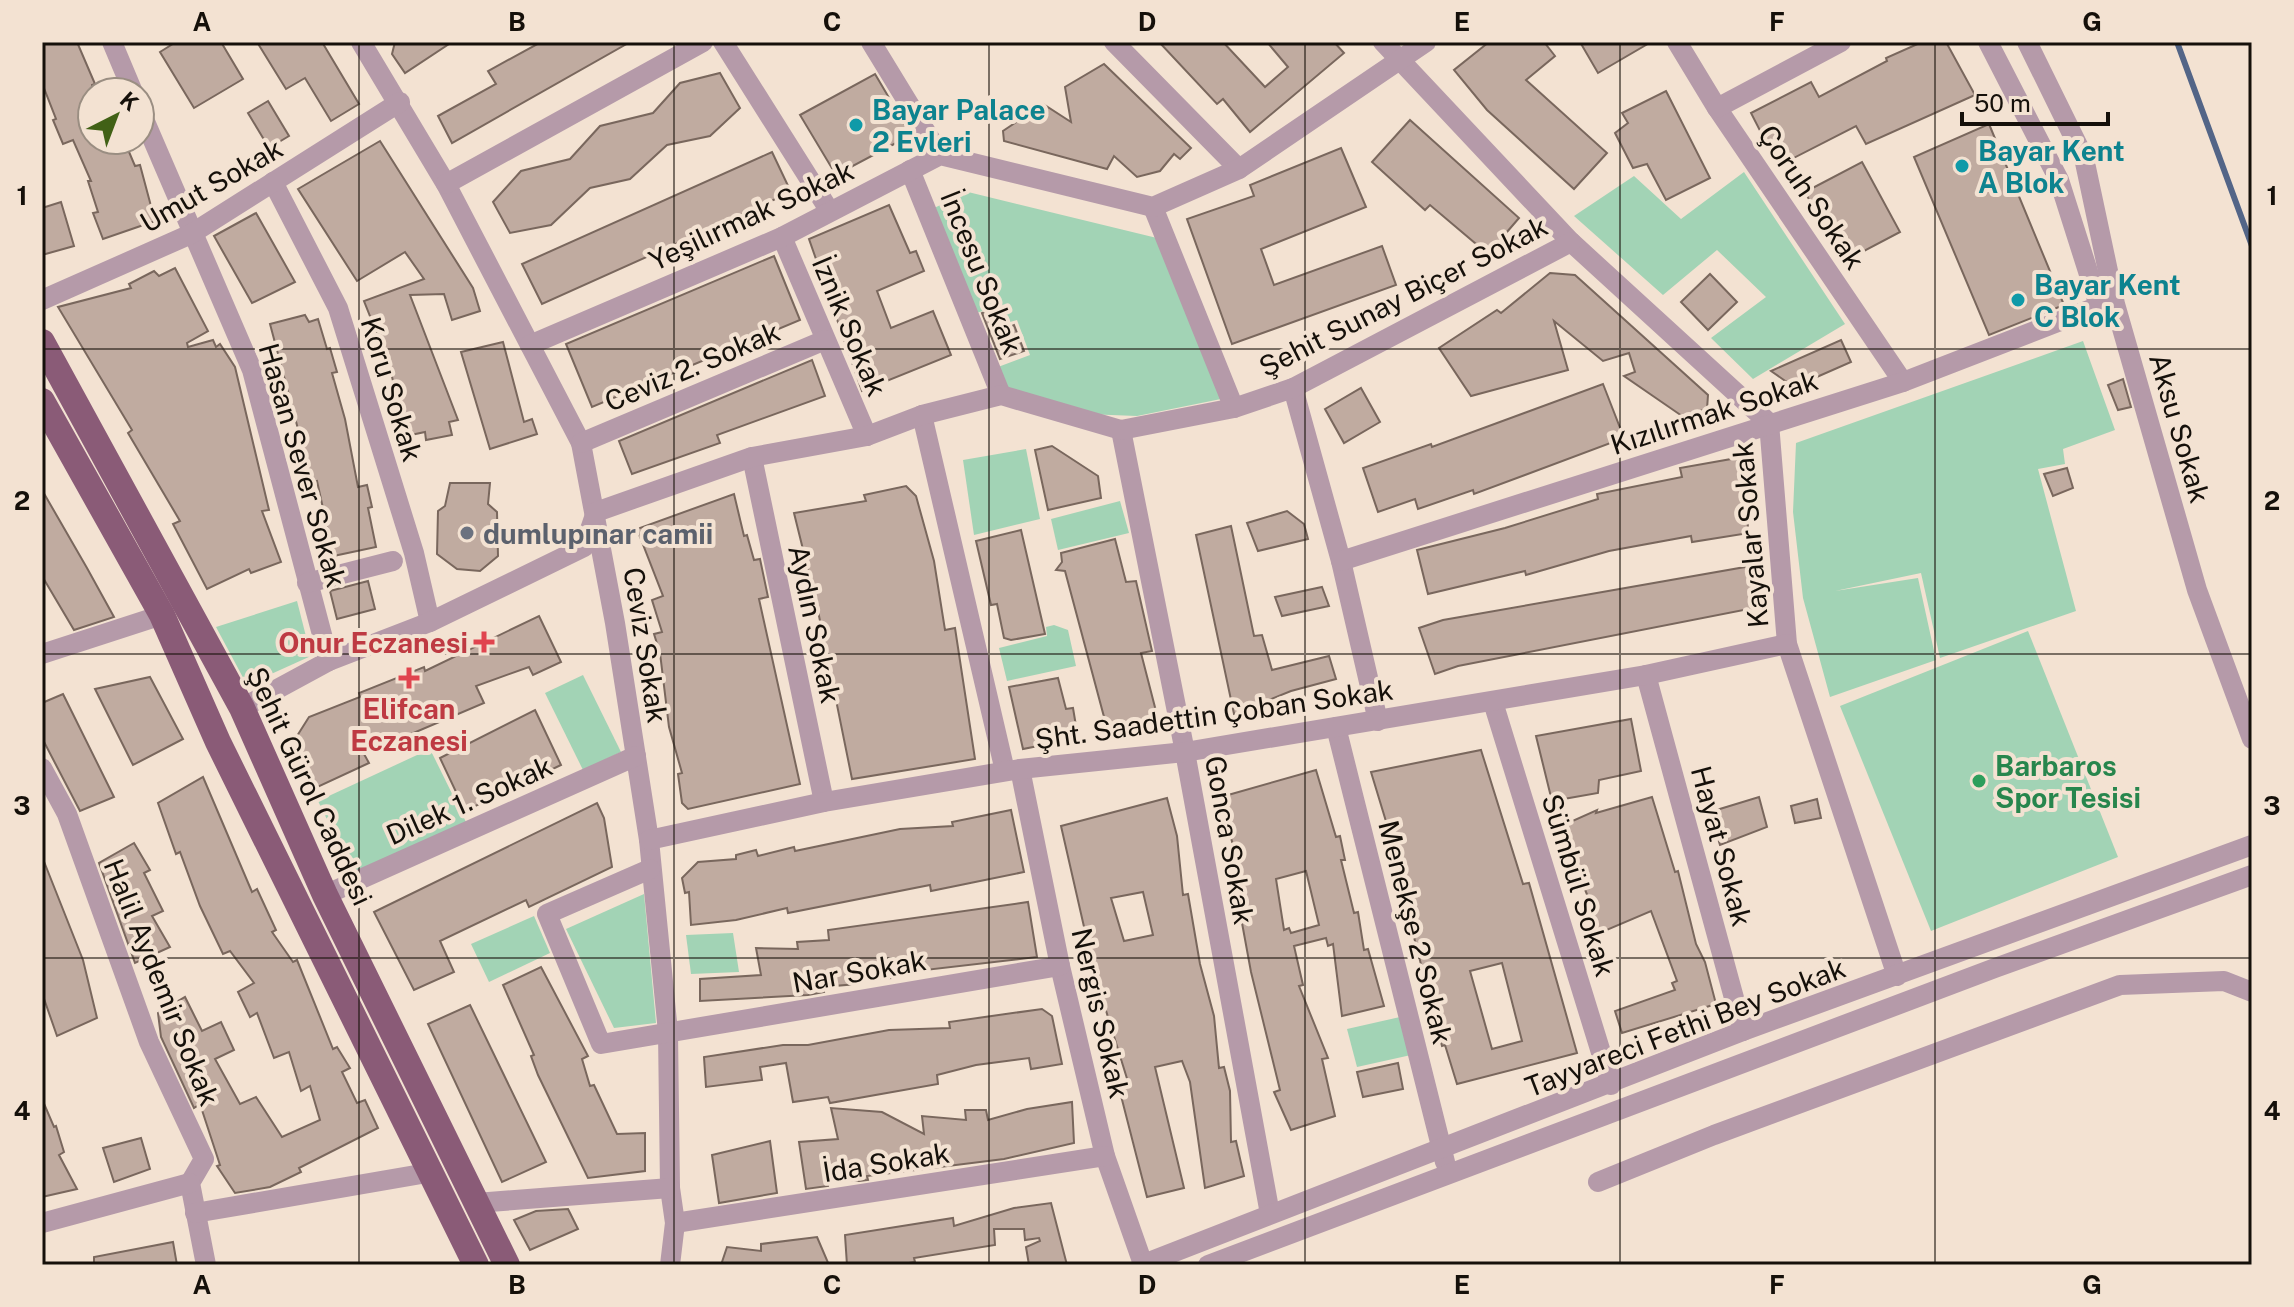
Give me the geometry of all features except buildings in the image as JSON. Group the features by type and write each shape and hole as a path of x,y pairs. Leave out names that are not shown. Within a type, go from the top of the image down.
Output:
{"main road":[{"name":"Şehit Gürol Caddesi","path":"42,342 242,708 325,895 507,1265"},
{"path":"42,401 162,615 210,725 433,1172 476,1265"},
{"path":"210,725 242,708"}],"street":[{"path":"112,42 126,76"},
{"name":"Ceviz Sokak","path":"361,42 400,102 446,184 581,443 596,512 649,840 668,1032 670,1188 675,1223 670,1265"},
{"path":"446,184 703,42"},
{"path":"723,42 829,210"},
{"name":"İncesu Sokak","path":"871,42 940,155"},
{"path":"1114,42 1239,169"},
{"name":"Kayalar Sokak","path":"1383,42 1571,242 1769,423 1787,644 1897,976"},
{"path":"940,155 1153,207 1239,169 1426,42"},
{"name":"Çoruh Sokak","path":"1677,42 1717,108 1903,382"},
{"path":"1717,108 1841,42"},
{"name":"Kızılırmak Sokak","path":"1341,561 1903,382 2099,306 2059,180 1988,42"},
{"name":"Aksu Sokak","path":"2027,42 2084,158 2115,304 2193,575 2252,739"},
{"name":"Umut Sokak","path":"42,300 191,234 400,102"},
{"name":"Hasan Sever Sokak","path":"156,149 252,370 329,661"},
{"name":"Yeşilırmak Sokak","path":"530,345 782,237 940,155"},
{"name":"İncesu Sokak","path":"910,170 1001,395"},
{"name":"Koru Sokak","path":"273,182 338,308 414,553 430,622"},
{"path":"1153,207 1234,408"},
{"name":"İznik Sokak","path":"782,237 867,436"},
{"name":"Şehit Sunay Biçer Sokak","path":"1001,395 1121,430 1234,408 1293,388 1571,242"},
{"name":"Ceviz 2. Sokak","path":"581,443 825,340"},
{"path":"1293,388 1341,561 1378,721"},
{"path":"242,708 329,661 430,622 584,547 596,512 752,457 867,436 922,415 1001,395"},
{"name":"Nergis Sokak","path":"922,415 1013,770 1105,1156 1142,1264"},
{"name":"Gonca Sokak","path":"1121,430 1185,752 1270,1214"},
{"name":"Aydın Sokak","path":"752,457 824,802"},
{"path":"307,583 393,561"},
{"path":"42,654 162,615"},
{"name":"Şht. Saadettin Çoban Sokak","path":"649,840 824,802 1013,770 1185,752 1378,721 1646,675 1787,644"},
{"name":"Hayat Sokak","path":"1646,675 1743,1031"},
{"name":"Sümbül Sokak","path":"1493,702 1611,1085"},
{"name":"Menekşe 2 Sokak","path":"1336,727 1449,1176"},
{"name":"Dilek 1. Sokak","path":"325,895 636,756"},
{"name":"Halil Aydemir Sokak","path":"42,768 67,814 149,1042 204,1159 190,1183 206,1265"},
{"name":"Tayyareci Fethi Bey Sokak","path":"1142,1264 1611,1085 1743,1031 2252,845"},
{"name":"Nar Sokak","path":"650,869 547,914 601,1044 1060,966"},
{"name":"Tayyareci Fethi Bey Sokak","path":"1208,1265 1995,968 2252,875"},
{"path":"1598,1182 1714,1135 2120,985 2224,981 2252,992"},
{"name":"İda Sokak","path":"675,1223 1105,1156"},
{"path":"195,1213 433,1172"},
{"path":"42,1223 190,1183"},
{"path":"476,1203 670,1188"}],"green space":[{"path":"1744,172 1845,324 1753,379 1711,338 1766,297 1717,250 1663,295 1574,216 1634,176 1681,219"},
{"path":"968,192 1161,239 1221,399 1137,416 1085,414 1005,387 998,367 1030,355 1017,320 1003,324 997,307 976,313 932,209"},
{"path":"2083,341 2115,430 2063,449 2065,464 2038,469 2076,611 1940,658 1921,573 1835,591 1918,578 1936,660 1830,697 1803,598 1793,512 1796,443"},
{"path":"1026,449 1040,519 974,535 963,460"},
{"path":"1120,501 1129,533 1058,550 1051,519"},
{"path":"297,601 311,656 247,685 216,627"},
{"path":"1054,625 1068,630 1076,666 1007,681 999,648 1047,636 1046,627"},
{"name":"Barbaros Spor Tesisi","path":"2028,631 2118,857 1931,931 1840,706"},
{"path":"583,675 621,752 583,770 545,693"},
{"path":"430,749 466,822 354,875 318,801"},
{"path":"644,894 656,1023 614,1028 566,929"},
{"path":"534,916 550,953 489,982 471,944"},
{"path":"733,933 739,972 691,974 686,935"},
{"path":"1400,1017 1411,1055 1357,1067 1347,1029"}],"waterway":[{"path":"2177,42 2252,246"}],"place":[{"name":"Bayar Palace 2 Evleri","path":"856,125"},
{"name":"Bayar Kent A Blok","path":"1962,166"},
{"name":"Bayar Kent C Blok","path":"2018,300"},
{"name":"dumlupınar camii","path":"467,533"},
{"name":"Onur Eczanesi","path":"484,642"},
{"name":"Elifcan Eczanesi","path":"409,678"},
{"name":"Barbaros Spor Tesisi","path":"1979,781"}]}
